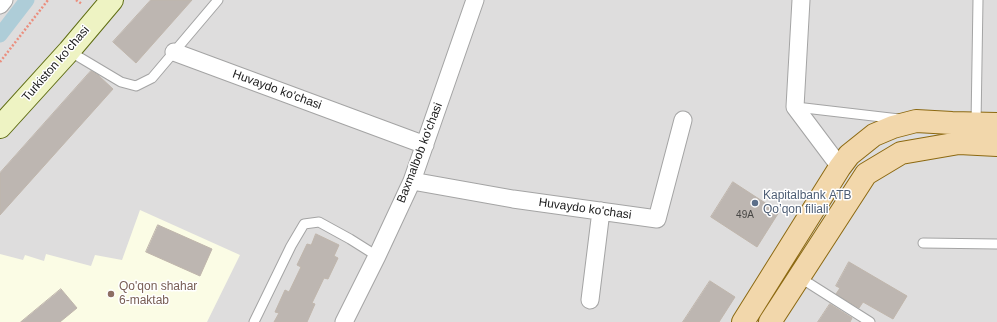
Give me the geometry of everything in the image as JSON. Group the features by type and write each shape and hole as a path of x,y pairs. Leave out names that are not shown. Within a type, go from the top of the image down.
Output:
{"main road":[{"name":"Turkiston ko'chasi","path":"0,127 69,51 112,0"},
{"path":"742,322 849,155 874,134 916,121 997,124"},
{"path":"770,322 866,174 901,153 959,143 997,145"}],"street":[{"path":"0,5 4,0"},
{"name":"Baxmalbob ko'chasi","path":"344,322 412,181 475,0"},
{"path":"801,0 795,107 840,168"},
{"name":"Huvaydo ko'chasi","path":"174,52 424,144"},
{"name":"Huvaydo ko'chasi","path":"412,181 513,199 657,219 683,120"},
{"path":"590,300 601,211"}],"lane":[{"path":"69,51 121,82 136,86 152,78 218,0"},
{"path":"976,124 978,0"},
{"path":"795,107 916,121"},
{"path":"254,322 291,246 304,224 319,222 350,238 377,256"},
{"path":"922,243 997,244"},
{"path":"800,276 870,322"}],"path":[{"path":"0,62 48,0"},
{"path":"76,0 82,4"}],"shaded area":[{"path":"0,0 997,0 997,322 0,322"},
{"name":"Qo'qon shahar 6-maktab","path":"140,210 240,255 207,322 0,322 0,254 23,260 25,255 44,261 46,254 91,266 95,255 122,260"}],"building":[{"path":"151,0 192,0 136,63 113,42"},
{"path":"91,71 98,75 113,89 0,215 0,173"},
{"path":"733,182 779,212 757,247 711,217"},
{"path":"158,225 212,249 200,276 146,252"},
{"path":"316,234 339,245 334,256 338,258 328,279 324,278 312,303 315,304 307,322 274,322 279,313 275,312 285,290 289,292 301,267 297,265 307,244 311,245"},
{"path":"849,262 907,296 893,319 863,302 859,308 836,294 840,288 836,286"},
{"path":"710,281 735,297 719,322 683,322"},
{"path":"61,289 77,308 60,322 21,322"},
{"path":"830,304 852,318 850,322 818,322"}],"waterway":[{"path":"0,35 27,0"}],"place":[{"name":"Kapitalbank ATB Qo’qon filiali","path":"755,203"},
{"name":"Qo'qon shahar 6-maktab","path":"111,294"}]}
